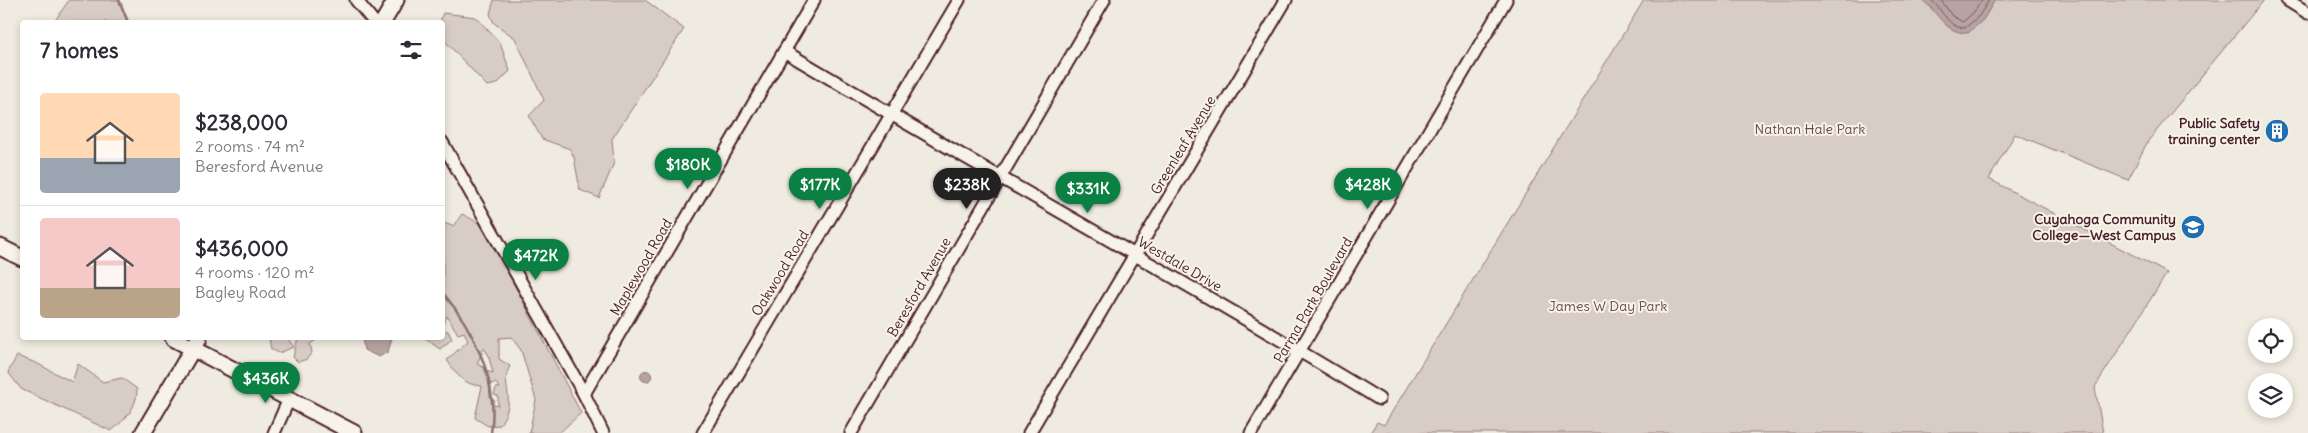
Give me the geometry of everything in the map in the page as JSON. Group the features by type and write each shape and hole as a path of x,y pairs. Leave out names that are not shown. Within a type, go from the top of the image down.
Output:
{"main road":[{"path":"384,20 396,0"},
{"path":"0,247 20,257"},
{"path":"182,340 196,343 289,399 354,433"},
{"path":"143,433 196,343"}],"street":[{"path":"356,0 372,20"},
{"name":"Maplewood Road","path":"584,394 814,0"},
{"name":"Oakwood Road","path":"703,433 959,0"},
{"name":"Beresford Avenue","path":"851,433 1104,0"},
{"name":"Greenleaf Avenue","path":"1029,433 1286,0"},
{"name":"Parma Park Boulevard","path":"1251,433 1506,0"},
{"path":"2287,0 2308,14"},
{"name":"Westdale Drive","path":"784,51 890,116 1300,351 1379,399"},
{"path":"445,147 584,394 603,433"},
{"path":"274,433 289,399"}],"green space":[{"path":"69,0 119,0 127,20 55,20"},
{"path":"494,0 645,0 684,29 612,139 614,163 599,198 580,190 574,157 570,149 542,139 529,116 544,100 515,38 494,23 490,14"},
{"path":"1644,0 2264,0 2148,141 2128,180 2015,134 1989,179 2167,273 2095,387 2103,433 1370,433 1377,422 1384,425"},
{"path":"443,13 476,17 500,43 510,71 497,84 487,86 445,41 445,20 441,20"},
{"path":"462,214 483,225 581,413 559,433 529,433 536,400 521,350 511,337 499,338 499,359 510,366 506,377 508,404 506,414 500,425 488,426 475,418 482,386 465,381 457,375 447,360 468,341 464,332 458,334 447,316 445,320 445,224 453,226","holes":["484,348 488,354 493,373 485,371 485,368 477,364","496,383 500,388 496,388 494,395 498,396 498,406 491,404 495,401 490,398 489,384"]},
{"path":"445,331 448,331 452,339 440,349 427,340 445,340"},
{"path":"269,340 289,340 294,347 279,353 271,349"},
{"path":"297,340 316,340 310,344 312,352 307,359 298,362 293,357"},
{"path":"17,356 36,363 72,382 78,364 103,382 122,378 137,389 135,402 125,418 111,431 21,389 8,372"}],"water":[{"path":"1922,0 1995,0 1983,20 1968,33 1953,30 1947,26"},
{"path":"362,340 391,340 388,352 379,357 364,350"},
{"path":"646,370 652,376 646,382 640,376"}],"waterway":[{"path":"119,0 127,20"},
{"path":"445,296 465,323 482,358 488,376 491,395 493,414 491,433"}],"place":[{"name":"Public Safety training center","path":"2277,131"},
{"name":"Cuyahoga Community College—West Campus","path":"2193,227"}],"park label":[{"name":"Nathan Hale Park","path":"1810,129"},
{"name":"James W Day Park","path":"1608,306"}]}
